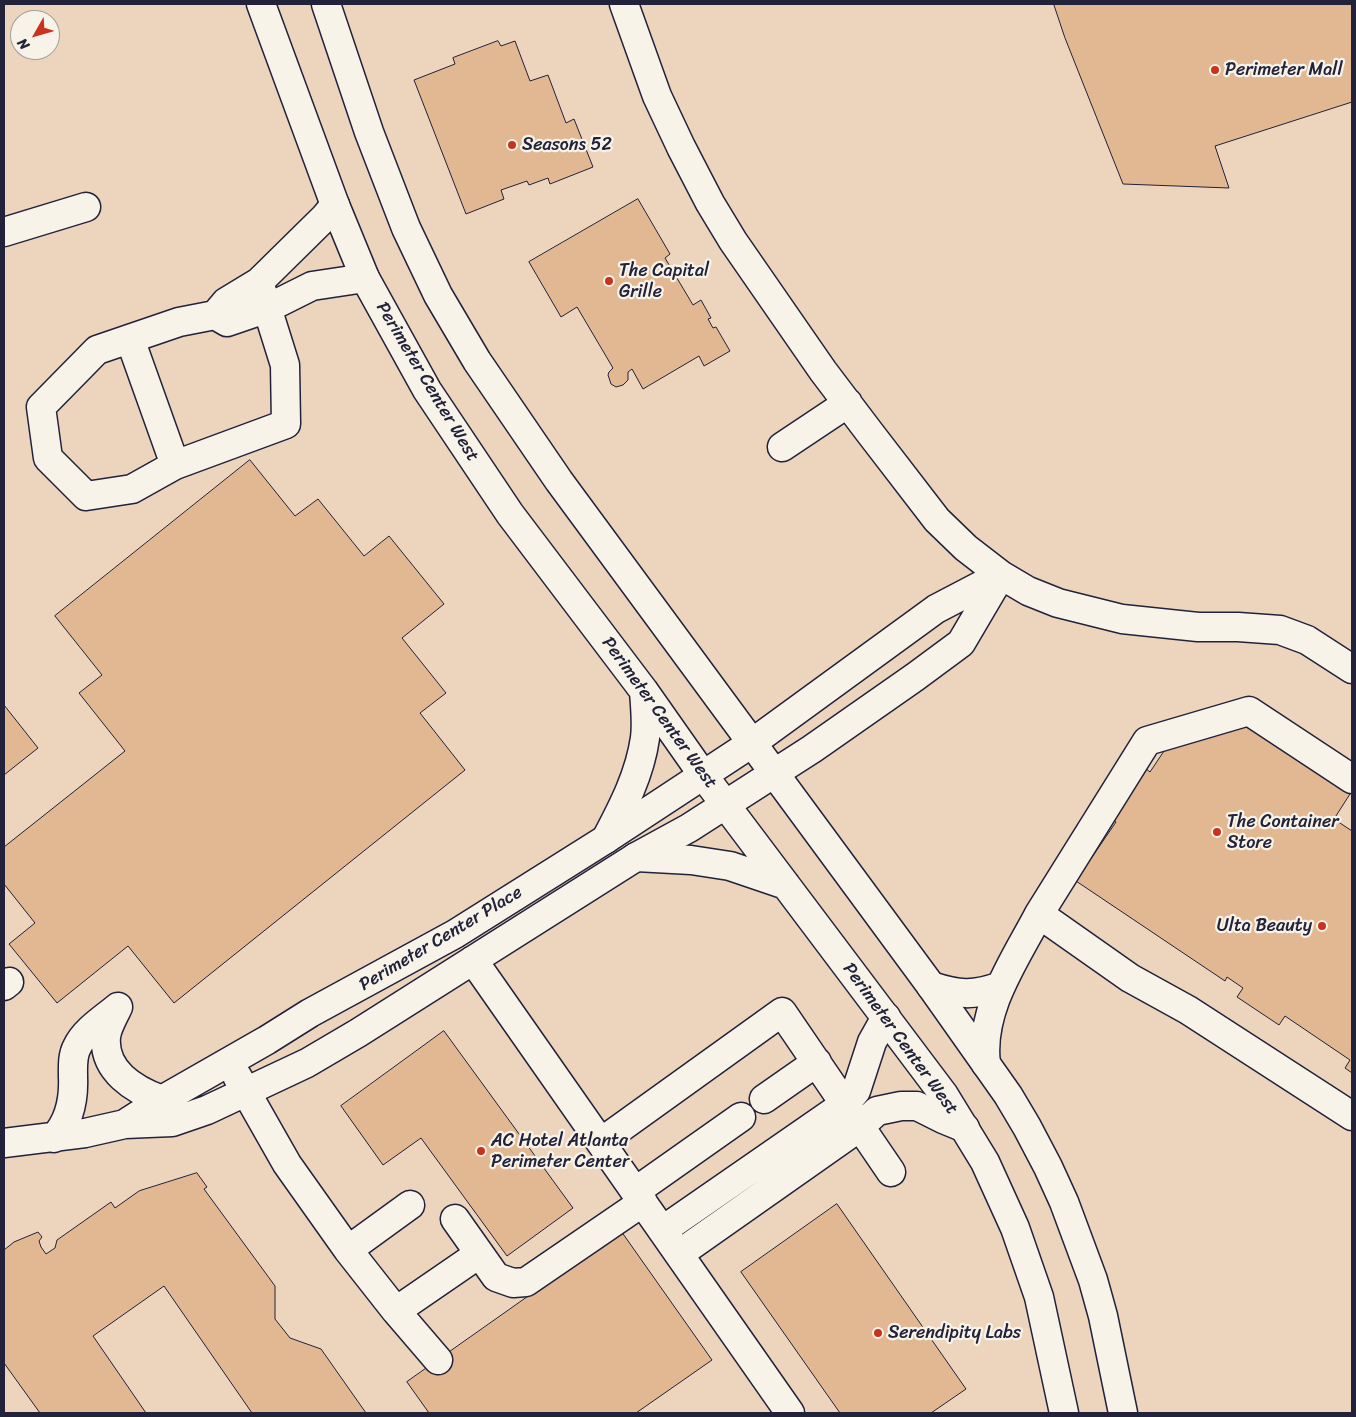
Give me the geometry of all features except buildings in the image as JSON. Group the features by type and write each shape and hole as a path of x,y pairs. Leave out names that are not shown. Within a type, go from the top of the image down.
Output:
{"main road":[{"name":"Perimeter Center West","path":"261,4 335,205 365,278 428,390 510,514 944,1095 965,1128 1002,1195 1028,1261 1049,1335 1064,1413"},
{"path":"326,4 369,132 406,228 438,294 477,361 554,473 932,986 1008,1095 1032,1135 1048,1166 1077,1234 1093,1280 1103,1316 1123,1413"},
{"path":"624,4 657,96 710,203 739,249 848,403 936,520 966,548 1001,575 1028,591 1058,603 1122,619 1198,627 1280,630 1307,640 1352,669"},
{"path":"259,282 286,366 286,424 175,465 132,488 86,496 48,458 41,407 97,350 179,322 215,315 226,302 259,282 325,218 335,205"},
{"path":"4,232 86,207"},
{"path":"215,315 227,322 268,308 312,286 365,278"},
{"path":"130,339 175,465"},
{"path":"782,447 848,403"},
{"name":"Perimeter Center Place","path":"125,1124 162,1100 310,1014 455,934 606,839 752,743 936,609 1001,575"},
{"name":"Perimeter Center Place","path":"4,1143 54,1138 125,1124 172,1122 207,1110 307,1062 358,1032 636,857 689,828 812,749 961,643 1001,575"},
{"path":"606,839 622,808 636,773 645,737 644,691"},
{"path":"986,1064 984,1051 987,1031 993,1006 1001,986 1039,914 1147,741 1248,711 1352,779"},
{"path":"636,857 691,860 730,866 786,884"},
{"path":"1039,914 1130,978 1188,1010 1352,1116"},
{"path":"473,960 640,1196 790,1413"},
{"path":"932,986 959,994 982,993 1001,986"},
{"path":"54,1138 60,1132 72,1105 75,1049 88,1033 118,1006 106,1035 106,1051 112,1065 125,1081 143,1093 162,1100"},
{"path":"601,1142 782,1012 891,1172"},
{"path":"663,1230 845,1104 856,1091 872,1042 886,1017"},
{"path":"229,1062 287,1164 348,1250 438,1360"},
{"path":"764,1099 816,1062"},
{"path":"679,1254 860,1126 877,1111 900,1106 917,1106 965,1128"},
{"path":"455,1219 496,1277 513,1283 526,1282 741,1117"},
{"path":"348,1250 410,1205"},
{"path":"396,1311 479,1254"}],"shaded area":[{"path":"4,4 1352,4 1352,1413 4,1413"}],"place":[{"name":"Perimeter Mall","path":"1215,70"},
{"name":"Seasons 52","path":"512,145"},
{"name":"The Capital Grille","path":"609,281"},
{"name":"The Container Store","path":"1217,832"},
{"name":"Ulta Beauty","path":"1322,926"},
{"name":"AC Hotel Atlanta Perimeter Center","path":"481,1151"},
{"name":"Serendipity Labs","path":"878,1333"}]}
